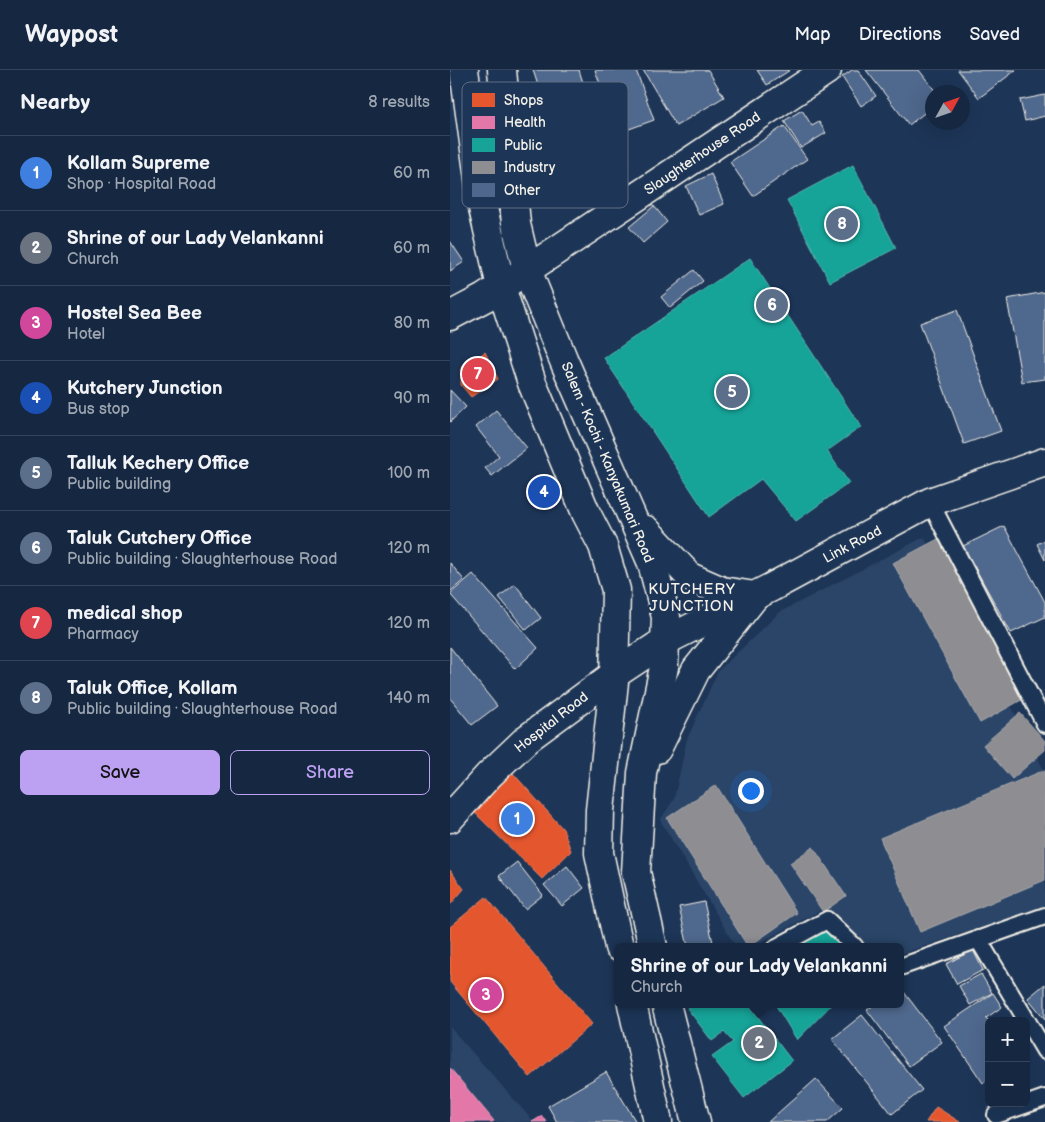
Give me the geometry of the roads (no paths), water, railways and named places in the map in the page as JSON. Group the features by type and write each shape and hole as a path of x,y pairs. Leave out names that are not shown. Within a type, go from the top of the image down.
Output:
{"main road":[{"name":"Slaughterhouse Road","path":"628,203 827,70"},
{"path":"483,208 501,287 532,383 586,513 603,546 616,590 615,674 600,810 599,853 618,943"},
{"name":"Salem - Kochi - Kanyakumari Road","path":"515,208 516,224 527,270 564,361 652,563 666,617 664,666 642,773 636,872 652,943"},
{"name":"Slaughterhouse Road","path":"450,316 501,287 620,208"},
{"name":"Link Road","path":"665,641 755,596 930,502 1045,462"},
{"path":"632,514 690,577 722,591 755,596 696,670 663,738 642,773"},
{"name":"Hospital Road","path":"450,818 489,775 528,738 615,674 665,641"},
{"path":"633,1008 658,1122"},
{"path":"668,1008 696,1122"}],"lane":[{"path":"930,502 1045,724"},
{"path":"904,967 1045,916"},
{"path":"784,943 827,920 851,943"},
{"path":"978,939 1045,1052"},
{"path":"996,1116 1045,1098"}],"place":[{"name":"Taluk Office, Kollam","path":"842,224"},
{"name":"Taluk Cutchery Office","path":"772,305"},
{"name":"medical shop","path":"478,374"},
{"name":"Talluk Kechery Office","path":"732,392"},
{"name":"Kutchery Junction","path":"544,492"},
{"name":"Kollam Supreme","path":"517,819"},
{"name":"Hostel Sea Bee","path":"486,995"},
{"name":"Shrine of our Lady Velankanni","path":"759,1043"}],"district":[{"name":"KUTCHERY JUNCTION","path":"692,598"}]}
